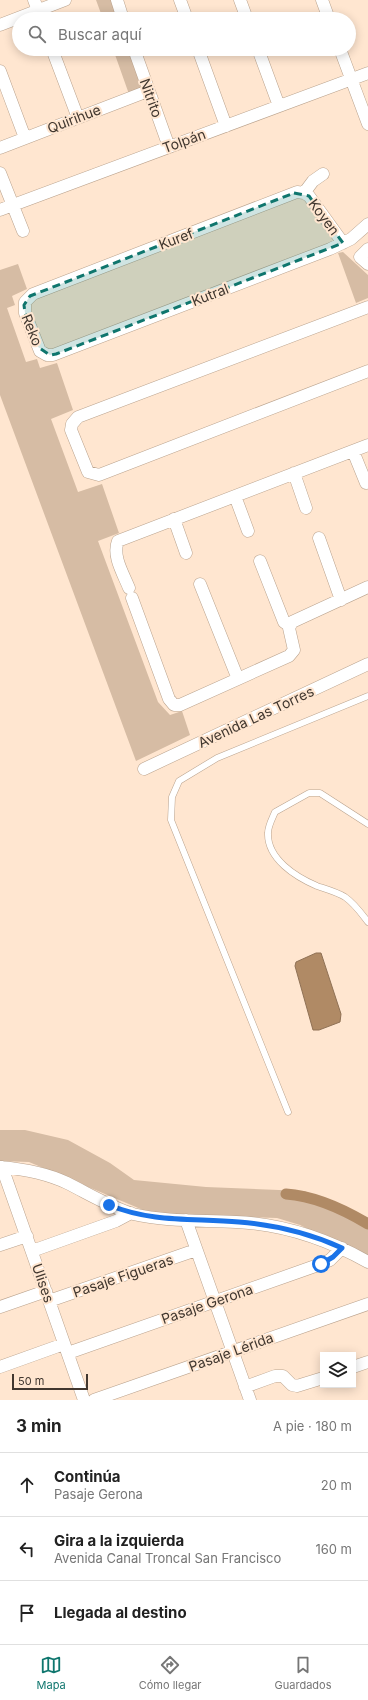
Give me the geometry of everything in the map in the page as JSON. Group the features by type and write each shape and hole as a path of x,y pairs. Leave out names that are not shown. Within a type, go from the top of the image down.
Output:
{"street":[{"path":"38,10 65,0"},
{"path":"117,0 121,12"},
{"path":"180,0 184,12"},
{"path":"240,0 244,12"},
{"path":"322,0 326,12"},
{"path":"0,24 12,20"},
{"path":"55,56 78,118"},
{"name":"Nitrito","path":"136,56 169,147"},
{"path":"201,56 226,126"},
{"path":"261,56 279,106"},
{"path":"343,56 368,124"},
{"path":"0,70 25,138"},
{"name":"Tolpán","path":"0,210 368,73"},
{"name":"Quirihue","path":"0,148 148,91"},
{"path":"0,172 23,231"},
{"path":"304,193 313,181 323,174"},
{"name":"Kuref","path":"25,302 33,294 294,193 304,193"},
{"name":"Koyen","path":"304,193 311,198 343,243"},
{"name":"Kutral","path":"47,355 56,354 343,243 351,239 368,224"},
{"path":"368,249 360,257 368,264"},
{"name":"Reko","path":"25,302 25,313 38,347 47,355"},
{"path":"368,306 78,417 72,424 71,430 88,472 99,475 368,371"},
{"path":"368,445 118,541 116,548 116,556 169,698 174,705 180,705 289,656 294,650 289,628 292,622 368,587"},
{"path":"353,451 366,483"},
{"path":"294,473 306,508"},
{"path":"235,496 248,531"},
{"path":"174,519 186,553"},
{"path":"318,538 341,600"},
{"path":"260,561 284,622 290,626"},
{"path":"200,584 238,679"},
{"name":"Avenida Las Torres","path":"144,769 368,664"},
{"path":"1,1167 31,1171 45,1175 68,1184 109,1205 131,1213 161,1218 238,1222 299,1231 342,1248 368,1262"},
{"name":"Ulises","path":"1,1167 4,1186 27,1236 84,1400"},
{"path":"32,1251 116,1221 131,1213"},
{"path":"186,1220 250,1400"},
{"path":"0,1245 27,1236"},
{"name":"Pasaje Gerona","path":"0,1367 66,1349 215,1301 321,1264 333,1257 342,1248"},
{"name":"Pasaje Figueras","path":"0,1307 48,1296 196,1250"},
{"name":"Pasaje Lérida","path":"94,1400 368,1304"},
{"path":"356,1366 368,1362"},
{"path":"245,1387 279,1375 286,1378 292,1385 297,1386 320,1379"}],"lane":[{"path":"288,1112 171,820 172,797 179,781 217,758 368,696"},
{"path":"368,824 320,793 309,793 274,812 268,832 269,845 279,860 290,871 315,885 344,896 355,904 368,922"}],"highlighted area":[{"path":"294,193 309,196 343,243 56,354 50,355 38,347 25,313 24,305 30,296"}],"shaded area":[{"path":"96,0 120,0 124,12 100,12"},
{"path":"115,56 139,56 144,92 130,97"},
{"path":"343,252 368,275 368,298 356,303 338,253"},
{"path":"18,264 27,289 12,296 15,305 7,308 26,362 37,359 40,368 57,363 73,410 51,419 78,492 102,484 119,533 98,541 158,702 170,715 182,711 190,735 136,761 0,395 0,270"},
{"path":"316,953 321,953 341,1014 340,1022 319,1030 313,1030 295,966 296,962"},
{"path":"0,1130 25,1130 68,1140 110,1163 134,1180 206,1187 304,1191 345,1206 368,1218 368,1260 300,1225 277,1218 167,1214 143,1210 29,1162 0,1161"}],"waterway":[{"path":"286,1194 318,1200 349,1213 368,1224"}],"route":[{"path":"109,1205 131,1213 174,1220 238,1222 280,1227 299,1231 342,1248 338,1254 321,1264"}]}
